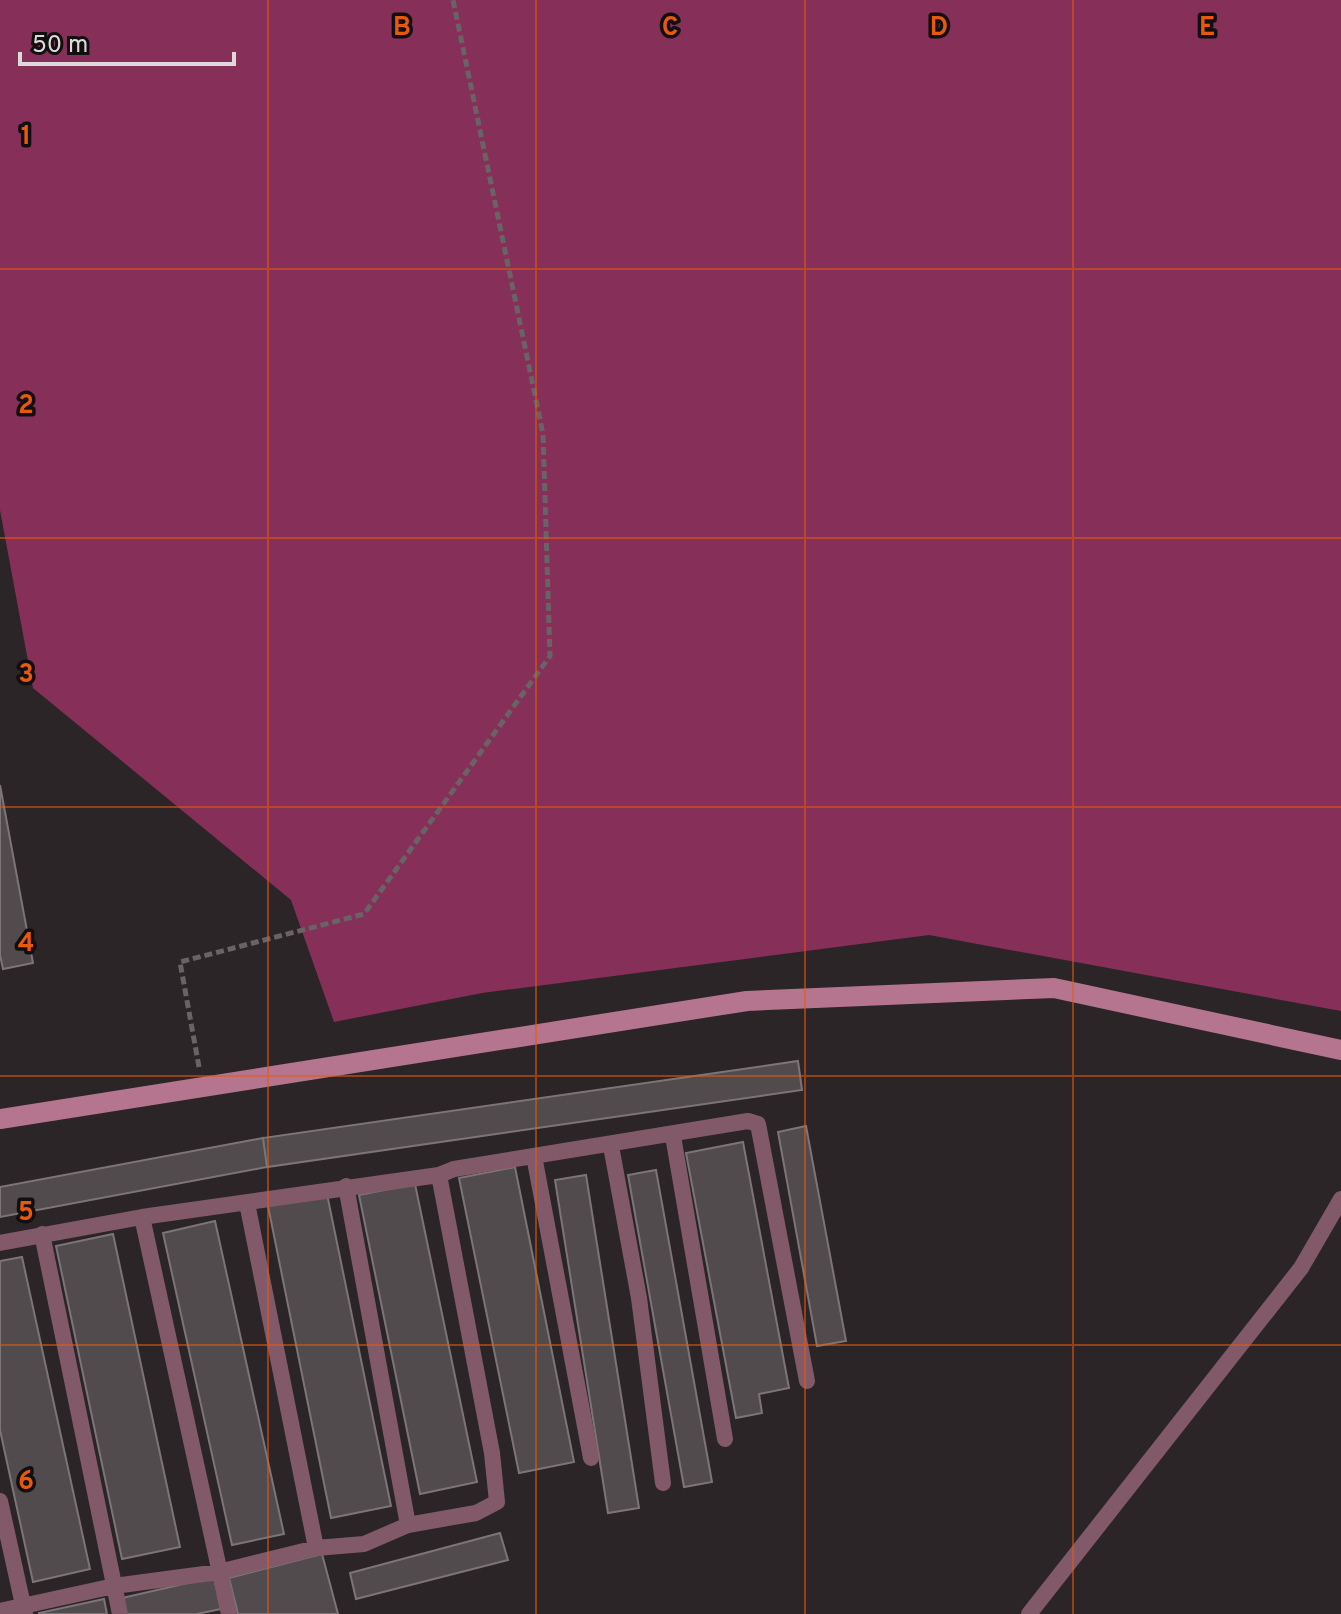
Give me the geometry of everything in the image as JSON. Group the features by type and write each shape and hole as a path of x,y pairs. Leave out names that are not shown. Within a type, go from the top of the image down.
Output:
{"street":[{"path":"0,1119 747,1001 1054,988 1341,1050"}],"lane":[{"path":"0,1243 142,1217 439,1175 454,1169 611,1146 627,1139 673,1136 693,1128 748,1121 758,1124 807,1381"},
{"path":"673,1136 725,1439"},
{"path":"611,1146 639,1298 663,1483"},
{"path":"534,1156 591,1458"},
{"path":"0,1611 24,1610 114,1586 219,1572 316,1548 364,1544 408,1525 476,1513 497,1502 492,1453 439,1175"},
{"path":"346,1186 408,1525"},
{"path":"1029,1614 1301,1268 1341,1199"},
{"path":"247,1203 316,1548"},
{"path":"142,1217 229,1614"},
{"path":"42,1234 120,1614"},
{"path":"0,1501 24,1610"}],"path":[{"path":"202,1087 180,962 364,914 550,656 543,434 453,0"}],"shaded area":[{"path":"0,0 1341,0 1341,1011 929,935 482,993 334,1022 291,900 33,688 0,510"}],"building":[{"path":"0,785 33,963 3,969 0,955"},
{"path":"798,1061 802,1090 267,1167 263,1138"},
{"path":"806,1126 846,1341 817,1346 778,1132"},
{"path":"263,1138 267,1167 0,1217 0,1187"},
{"path":"743,1142 789,1388 759,1394 762,1413 736,1418 686,1153"},
{"path":"515,1167 574,1462 519,1473 459,1178"},
{"path":"656,1170 712,1482 684,1487 628,1175"},
{"path":"586,1175 639,1508 608,1513 555,1180"},
{"path":"415,1184 477,1482 420,1494 359,1195"},
{"path":"327,1194 391,1506 331,1518 268,1206"},
{"path":"215,1221 284,1534 232,1545 163,1233"},
{"path":"113,1234 180,1547 122,1559 56,1246"},
{"path":"22,1257 90,1569 33,1582 0,1430 0,1261"},
{"path":"500,1533 508,1560 356,1599 350,1573"},
{"path":"322,1554 338,1614 238,1614 229,1578"},
{"path":"214,1577 221,1609 197,1614 125,1614 122,1598"},
{"path":"104,1599 107,1614 39,1614 39,1613"}]}
